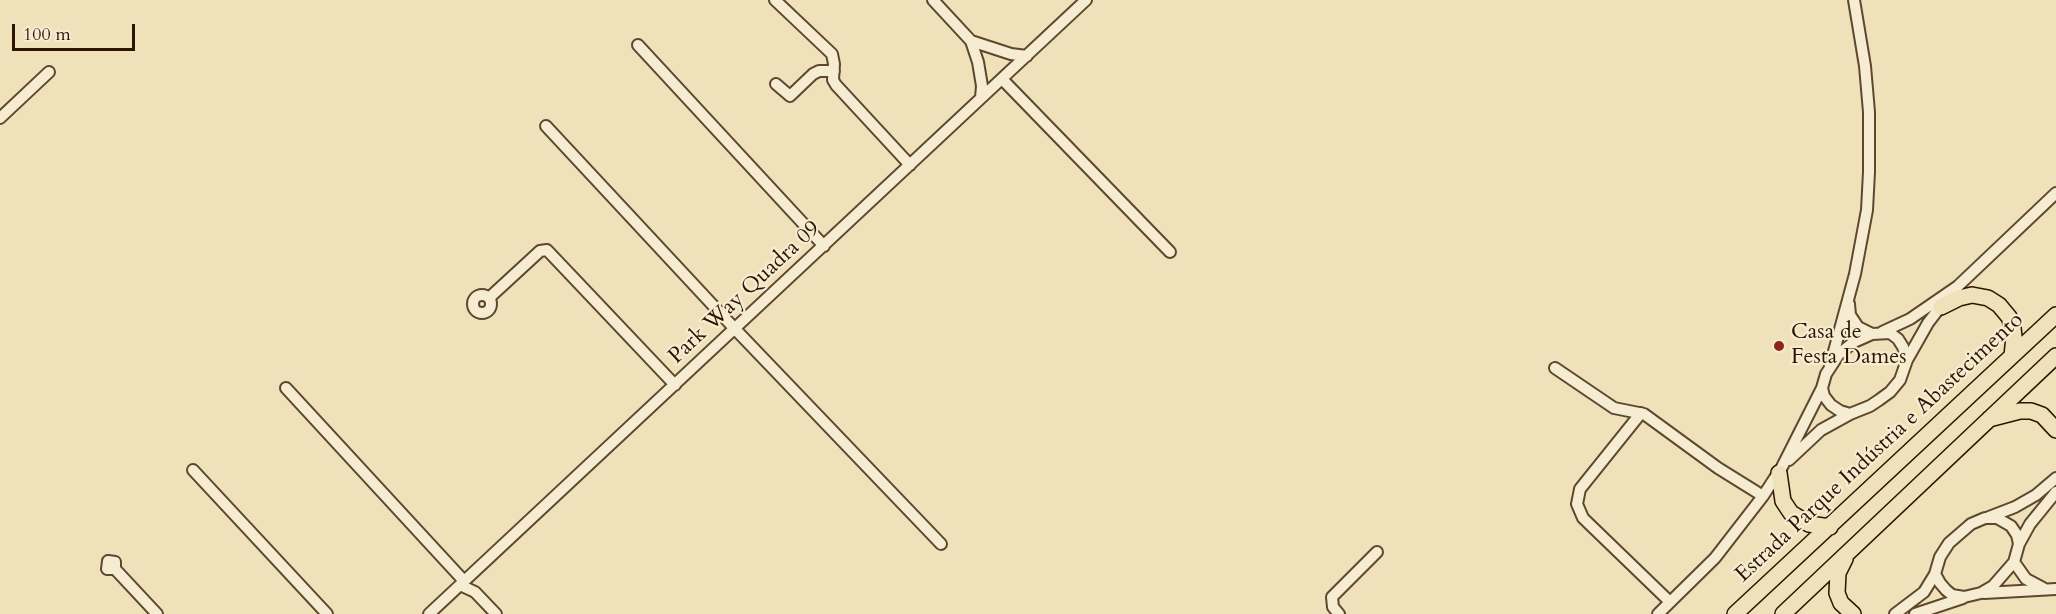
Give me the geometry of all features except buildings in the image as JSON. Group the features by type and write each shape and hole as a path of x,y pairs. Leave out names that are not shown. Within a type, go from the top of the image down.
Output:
{"highway":[{"path":"1941,307 1959,298 1972,295 1988,298 1999,305 2009,317 2013,328 2012,356"},
{"name":"Estrada Parque Indústria e Abastecimento","path":"1735,614 2056,315"},
{"path":"1783,614 2056,356"},
{"path":"1987,420 2020,411 2031,411 2042,415 2056,430"},
{"path":"1780,470 1783,501 1791,513 1809,524 1830,527"},
{"path":"1849,550 1838,573 1836,583 1841,603 1853,614"}],"street":[{"path":"775,0 831,54 833,80 910,165"},
{"path":"933,0 970,41 978,62 982,86 981,98"},
{"name":"Park Way Quadra 09","path":"429,614 1086,0"},
{"path":"1658,614 1716,558 1763,496 1780,470 1822,388 1830,366 1848,301 1867,210 1869,112 1865,66 1854,0"},
{"path":"970,41 1018,56 1027,56"},
{"path":"638,45 824,246"},
{"path":"978,62 992,49"},
{"path":"777,84 789,96 819,71 834,71"},
{"path":"0,118 50,72"},
{"path":"1002,79 1170,252"},
{"path":"546,126 735,329 941,544"},
{"path":"1780,470 1821,430 1870,406 1890,392 1900,380 1907,360 1928,323 1958,286 2056,193"},
{"path":"489,298 540,251 547,250 675,386"},
{"path":"1830,366 1839,354 1854,342 1911,319 1958,286"},
{"path":"1848,301 1853,322 1863,331 1890,333 1898,339 1907,360"},
{"path":"1555,368 1614,408 1641,413 1718,468 1763,496"},
{"path":"286,388 496,614"},
{"path":"1822,388 1824,396 1831,405 1850,414"},
{"path":"1641,413 1580,489 1577,504 1583,518 1670,602"},
{"path":"193,470 327,614"},
{"path":"1895,614 1923,592 1935,574 1940,557 1949,543 1971,524 2015,507 2036,495 2056,478"},
{"path":"1981,593 2001,579 2014,562 2019,544 2036,516 2056,492"},
{"path":"1985,518 1997,518 2011,526 2017,535 2019,544"},
{"path":"1339,614 1333,607 1332,597 1377,552"},
{"path":"2014,562 2026,579 2053,591"},
{"path":"115,569 157,614"},
{"path":"1935,574 1946,590 1953,595 1964,597"},
{"path":"1915,614 1981,593 2053,591"}],"place":[{"name":"Casa de Festa Dames","path":"1779,346"}]}
